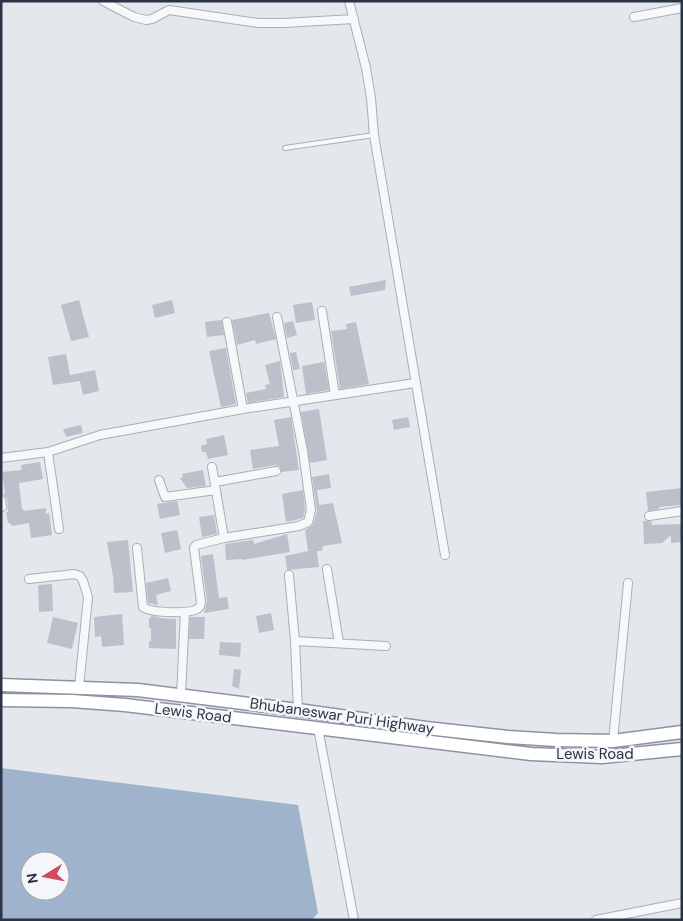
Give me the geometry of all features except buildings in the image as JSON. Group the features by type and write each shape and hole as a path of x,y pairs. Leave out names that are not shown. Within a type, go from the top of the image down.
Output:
{"highway":[{"name":"Bhubaneswar Puri Highway","path":"1,685 138,690 508,737 613,741 682,732"},
{"name":"Lewis Road","path":"1,700 125,705 531,754 602,757 682,749"}],"street":[{"path":"102,1 134,17 146,20 169,10 258,23 354,18"},
{"path":"349,1 372,98 374,135 445,555"},
{"path":"634,17 682,8"},
{"path":"322,311 335,395"},
{"path":"137,548 142,607 154,612 197,610 201,602 194,548 200,544 224,538 299,526 310,519 310,500 303,451 277,317"},
{"path":"227,322 243,409"},
{"path":"1,458 48,452 100,434 243,409 416,383"},
{"path":"48,452 59,528"},
{"path":"212,467 224,538"},
{"path":"159,480 165,497 276,471"},
{"path":"650,516 682,512"},
{"path":"327,569 339,643"},
{"path":"29,579 74,574 80,576 83,581 88,597 79,687"},
{"path":"289,575 295,641 298,710"},
{"path":"613,741 628,583"},
{"path":"181,695 185,612"},
{"path":"295,641 386,646"},
{"path":"318,728 354,920"},
{"path":"596,920 682,903"},
{"path":"644,910 646,920"}],"lane":[{"path":"285,148 374,135"}],"water":[{"path":"1,768 298,805 318,913 312,920 1,920"}]}
